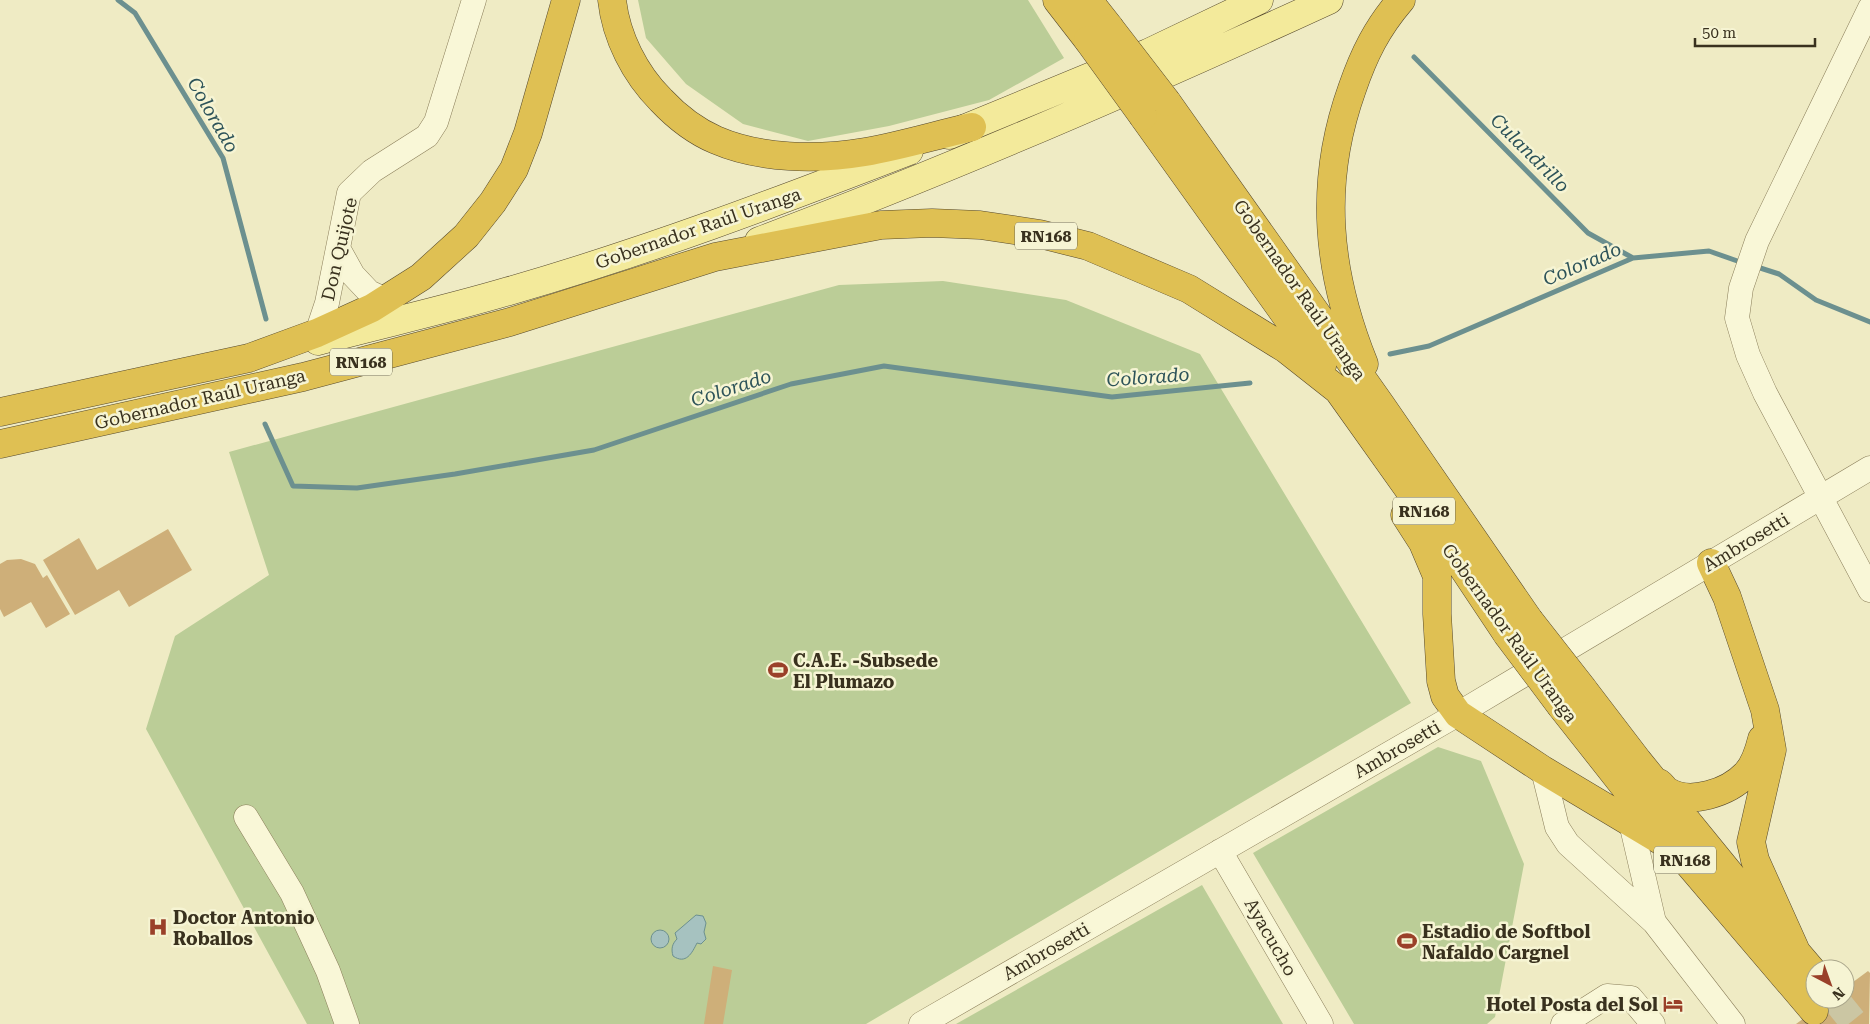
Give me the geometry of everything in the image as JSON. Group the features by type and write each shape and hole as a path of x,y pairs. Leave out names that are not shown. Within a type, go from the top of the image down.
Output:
{"highway":[{"name":"Gobernador Raúl Uranga","path":"0,412 249,358 317,333 372,308 421,277 466,236 493,202 514,169 528,133 566,0"},
{"path":"612,0 621,37 637,71 654,93 672,111 693,127 716,140 759,152 787,156 821,156 865,152 972,127"},
{"path":"1057,0 1099,34 1143,116 1338,390"},
{"name":"Gobernador Raúl Uranga","path":"1088,0 1099,34 1167,102 1530,620 1638,761 1739,885 1805,962"},
{"path":"1381,405 1351,331 1338,282 1332,234 1330,194 1334,157 1344,110 1364,56 1386,18 1401,0"},
{"name":"Gobernador Raúl Uranga","path":"0,444 302,377 425,345 510,322 715,257 881,225 932,223 980,226 1040,234 1088,246 1189,289 1286,349 1338,390 1437,529 1507,634 1561,706 1622,784 1814,1011"},
{"path":"1384,455 1391,490 1399,506 1423,542 1437,576 1441,681 1445,696 1458,714 1543,770 1676,849"},
{"path":"1711,563 1727,596 1765,710 1772,750 1751,842 1755,860 1794,949"},
{"path":"1638,761 1668,792 1681,796 1695,797 1713,795 1732,786 1747,774 1757,757 1762,740 1765,710"}],"main road":[{"name":"Gobernador Raúl Uranga","path":"249,358 508,292 638,251 768,206 972,127 1148,53 1259,0"},
{"name":"Gobernador Raúl Uranga","path":"715,257 840,211 1161,77 1329,0"}],"street":[{"name":"Don Quijote","path":"317,333 327,303 349,193 372,171 427,136 436,122 474,0"},
{"path":"1870,8 1757,241 1741,288 1737,318 1748,355 1765,393 1870,590"},
{"path":"338,248 354,275 368,292 384,299"},
{"name":"Ambrosetti","path":"921,1024 1458,714 1870,468"},
{"path":"1543,770 1557,827 1568,844 1654,922 1733,1024"},
{"path":"1622,784 1654,922"},
{"path":"246,817 292,893 328,970 347,1024"},
{"name":"Ayacucho","path":"1220,851 1321,1024"},
{"path":"1563,1024 1607,996 1631,998 1653,1024"}],"green space":[{"path":"638,0 1028,0 1064,58 989,100 889,126 808,141 743,124 686,84 646,38"},
{"name":"C.A.E. -Subsede El Plumazo","path":"943,281 1066,300 1200,354 1411,703 866,1024 307,1024 146,729 175,636 269,575 229,452 839,285"},
{"name":"Estadio de Softbol Nafaldo Cargnel","path":"1438,747 1481,761 1524,864 1495,1017 1487,1024 1354,1024 1253,853"},
{"path":"1202,885 1283,1024 956,1024"}],"water":[{"path":"696,915 703,916 706,923 704,932 706,939 701,944 697,943 688,957 682,959 673,956 673,945 677,939 675,933"},
{"path":"660,930 668,935 669,939 664,947 660,948 652,943 651,939 656,931"}],"building":[{"path":"168,529 192,570 129,607 119,590 75,615 43,560 79,538 97,570"},
{"path":"21,559 35,564 43,578 47,575 70,614 46,628 31,602 4,617 0,609 0,564 7,560"},
{"path":"713,966 732,970 723,1024 704,1024"},
{"path":"1868,971 1870,973 1869,1024 1796,1024 1816,1009 1855,1009 1855,981"}],"waterway":[{"name":"Colorado","path":"118,0 135,13 223,158 266,319"},
{"name":"Culandrillo","path":"1414,57 1588,233 1633,258"},
{"name":"Colorado","path":"1390,354 1429,346 1633,258 1709,251 1743,263"},
{"name":"Colorado","path":"1754,266 1779,274 1816,300 1870,322"},
{"name":"Colorado","path":"265,424 293,486 357,488 455,474 594,450 791,384 884,366 1112,397 1250,383"}],"tunnel":[{"path":"1843,1009 1855,1024"}],"place":[{"name":"C.A.E. -Subsede El Plumazo","path":"778,670"},
{"name":"Doctor Antonio Roballos","path":"158,927"},
{"name":"Estadio de Softbol Nafaldo Cargnel","path":"1407,941"},
{"name":"Hotel Posta del Sol","path":"1673,1004"}]}
